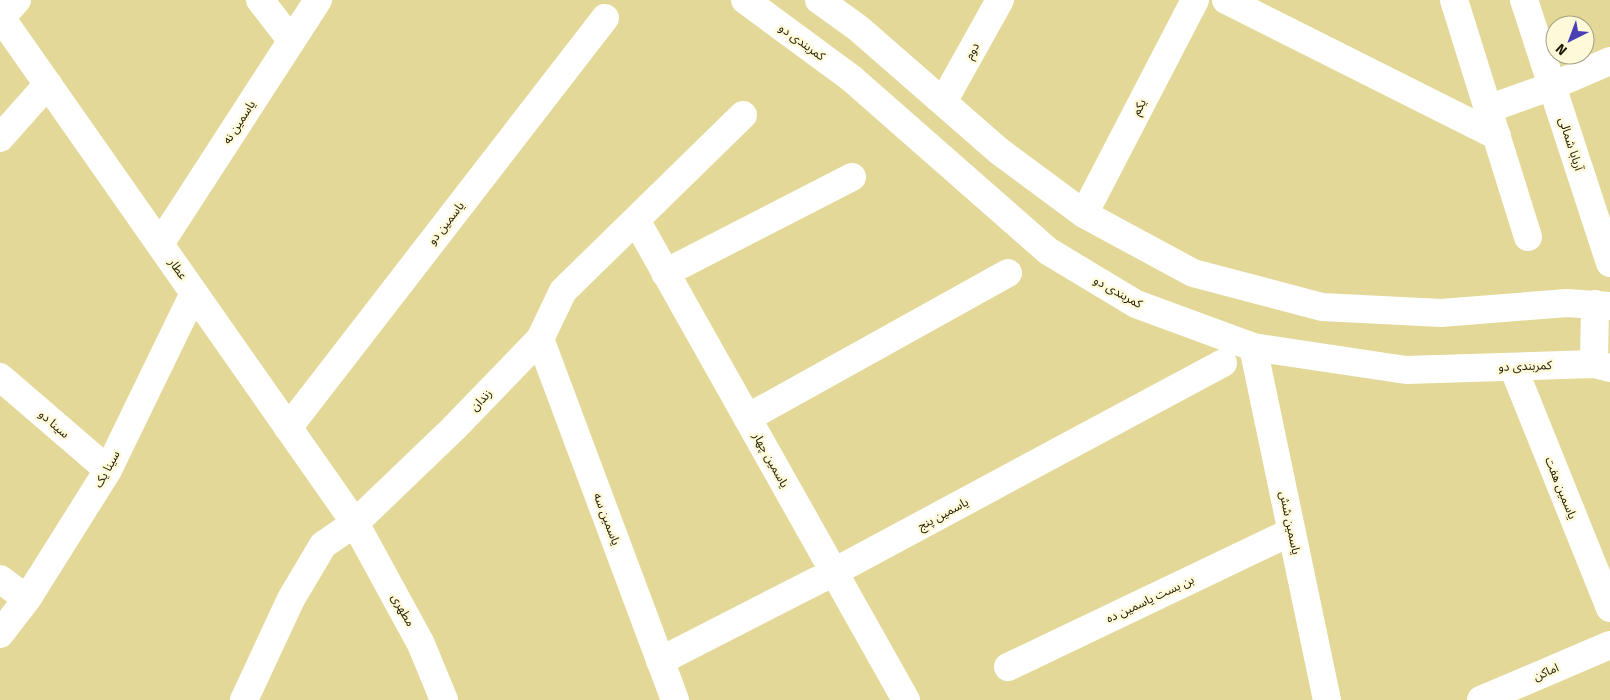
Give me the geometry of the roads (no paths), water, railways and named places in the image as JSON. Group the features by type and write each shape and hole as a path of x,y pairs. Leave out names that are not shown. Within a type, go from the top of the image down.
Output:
{"street":[{"path":"260,0 291,40"},
{"name":"یاسمین نه","path":"160,244 318,0"},
{"name":"کمربندی دو","path":"745,0 852,78 1048,251 1136,304 1253,347 1406,370 1602,366"},
{"path":"819,0 858,28 999,150 1084,214 1193,273 1322,307 1441,313 1568,303 1602,305 1602,366"},
{"name":"دوم","path":"943,102 1000,0"},
{"name":"یکم","path":"1084,214 1195,0"},
{"path":"1226,0 1497,136"},
{"path":"1454,0 1528,237"},
{"name":"آربابا شمالی","path":"1524,0 1610,263"},
{"name":"عطار","path":"6,11 48,84 355,523"},
{"name":"یاسمین دو","path":"288,428 604,18"},
{"path":"1488,109 1552,86 1610,61"},
{"path":"0,138 48,84"},
{"name":"زندان","path":"244,700 291,599 323,545 355,523 453,429 540,339 563,291 743,115"},
{"path":"665,273 852,176"},
{"name":"یاسمین چهار","path":"636,220 906,700"},
{"path":"747,418 1008,274"},
{"name":"سینا یک","path":"0,634 26,599 108,470 194,293"},
{"name":"یاسمین سه","path":"540,339 675,700"},
{"name":"یاسمین شش","path":"1253,347 1327,700"},
{"name":"یاسمین پنج","path":"660,661 834,572 1223,364"},
{"name":"یاسمین هفت","path":"1513,367 1610,608"},
{"name":"سینا دو","path":"0,377 108,470"},
{"name":"مطهری","path":"355,523 421,644 444,700"},
{"name":"بن بست یاسمین ده","path":"1008,667 1292,532"},
{"path":"0,579 26,599"},
{"name":"اماکن","path":"1481,700 1610,645"}]}
